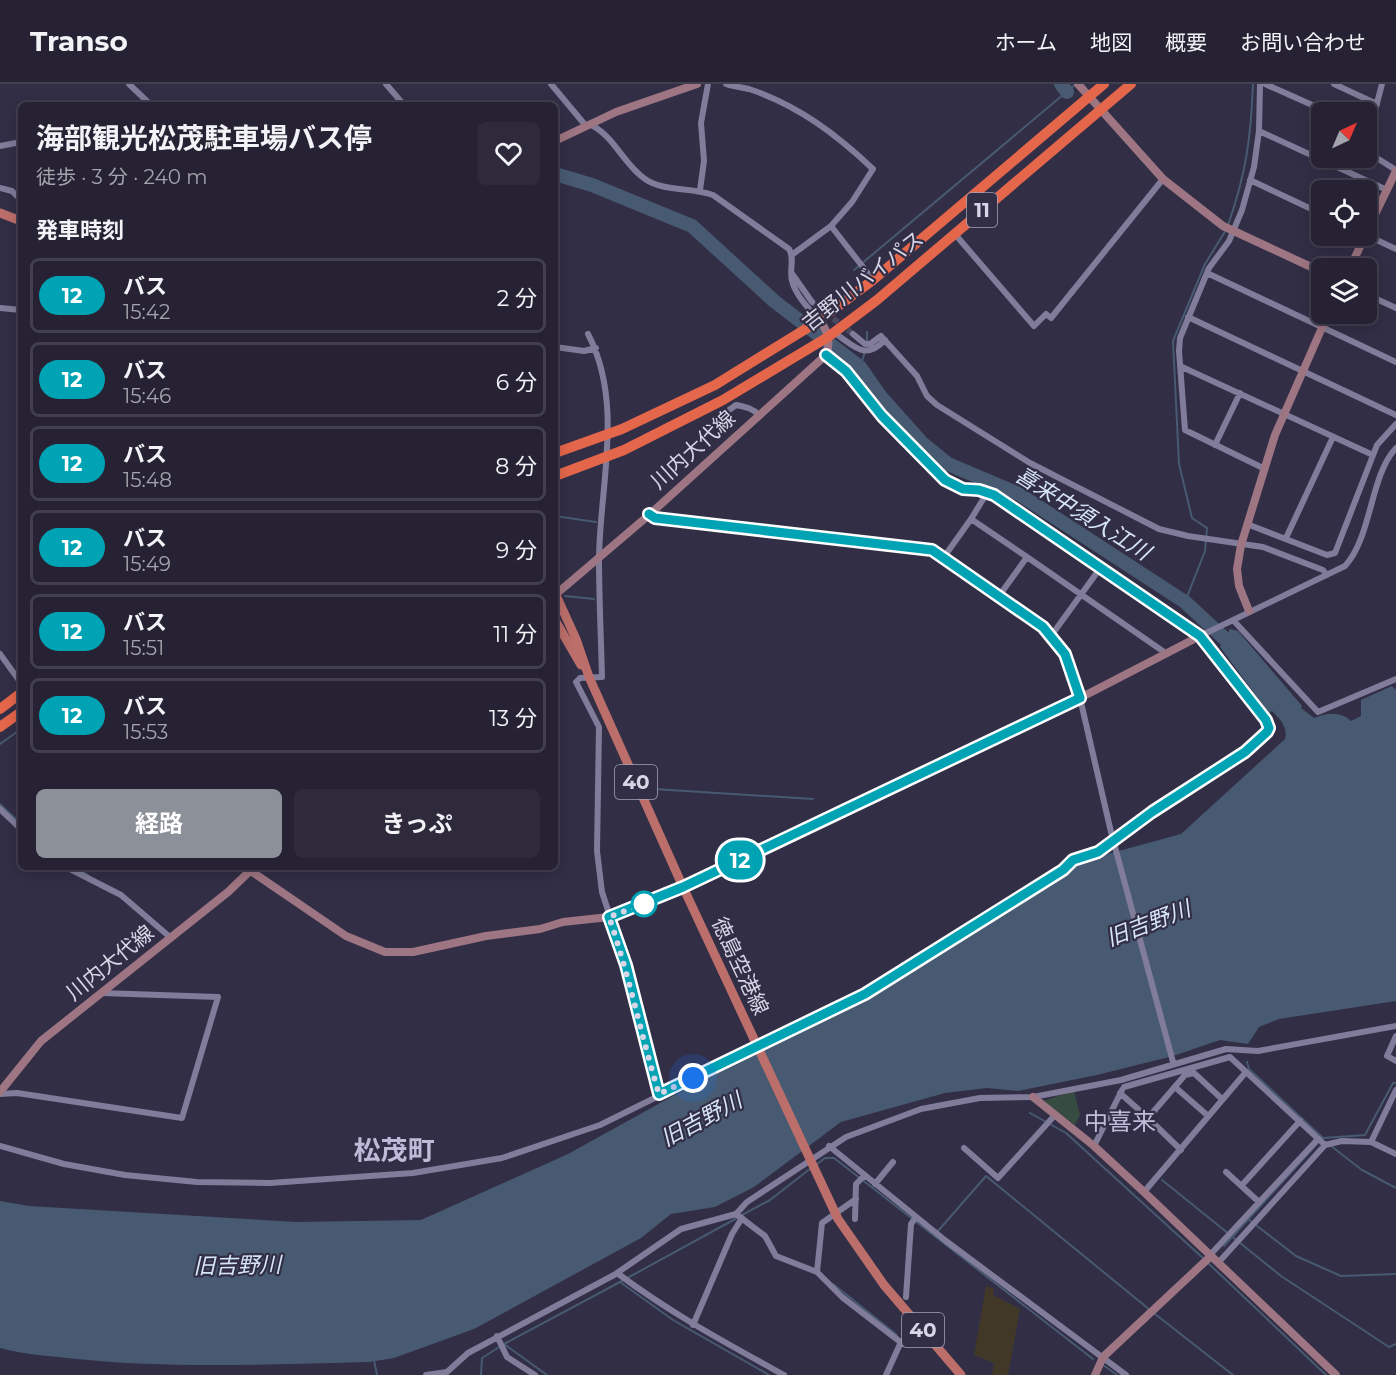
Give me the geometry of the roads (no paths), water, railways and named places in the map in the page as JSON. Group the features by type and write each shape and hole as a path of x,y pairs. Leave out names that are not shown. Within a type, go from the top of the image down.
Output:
{"highway":[{"name":"吉野川バイパス","path":"558,475 607,457 723,400 783,364 826,329 873,280 1083,90 1104,84"},
{"name":"吉野川バイパス","path":"558,452 609,431 622,429 715,385 774,350 826,329 877,300 1131,84"},
{"path":"0,709 18,695"},
{"path":"0,728 18,714"}],"main road":[{"path":"0,213 18,219"},
{"name":"徳島空港線","path":"558,600 576,639 589,677 683,887 838,1219 884,1286 958,1373"},
{"name":"徳島空港線","path":"558,625 589,677"}],"street":[{"path":"129,84 148,102"},
{"path":"386,84 401,102"},
{"path":"551,84 587,125 600,129 646,180 659,186 700,190 713,195 779,241 793,254"},
{"path":"558,140 587,125 697,84"},
{"path":"700,190 704,161 701,123 708,84"},
{"path":"726,84 749,89 811,118 829,129 873,169 852,202 831,226 793,254 791,271 794,287 826,329 867,348"},
{"path":"1260,84 1259,131 1250,180 1180,338 1185,430 1263,468"},
{"path":"1265,84 1311,104"},
{"path":"1334,84 1373,102"},
{"path":"1377,104 1382,84"},
{"path":"1083,90 1164,179 1229,228 1311,267"},
{"path":"1259,131 1387,190"},
{"path":"0,146 18,143"},
{"path":"1377,158 1396,170 1377,211"},
{"path":"954,233 1034,326 1046,314 1051,318 1164,179"},
{"path":"1250,180 1311,209"},
{"path":"0,188 12,191 18,197"},
{"path":"831,226 873,280"},
{"path":"1377,240 1396,249"},
{"path":"791,271 812,302"},
{"path":"1207,273 1396,362"},
{"path":"1377,299 1396,308"},
{"path":"0,308 18,310"},
{"path":"1188,317 1396,415"},
{"path":"1249,611 1239,586 1241,545 1263,468 1323,324"},
{"path":"0,1146 64,1164 105,1172 197,1182 270,1183 413,1173 502,1158 543,1147 600,1125 865,994 1063,870 1073,860 1115,844 1152,812 1245,752 1269,728 1202,635 987,493 963,489 945,480 882,416 846,371 827,353 826,329"},
{"path":"588,334 600,358 609,431 599,556 602,677 580,678 576,682 599,727 597,851 602,892 626,965 659,1094"},
{"path":"853,334 867,348"},
{"path":"867,348 881,336 917,376 927,396 968,426 980,430 1030,463 1096,495 1129,515 1159,529 1263,547 1323,570 1327,575"},
{"path":"558,347 584,351 596,348"},
{"name":"川内大代線","path":"558,591 649,514 827,353"},
{"path":"1182,367 1373,455"},
{"path":"1215,445 1240,393"},
{"path":"729,410 736,405 753,408 759,415"},
{"path":"1247,524 1327,555 1335,553 1377,445 1396,424"},
{"path":"1286,538 1333,437"},
{"path":"253,870 346,936 386,952 413,952 486,936 540,929 563,922 609,917 683,887 1080,698 1349,562 1374,500 1383,467 1396,448"},
{"path":"944,557 987,493"},
{"path":"649,514 655,518 730,528 932,550 999,596 1051,636 1065,654 1080,698 1115,844 1173,1061"},
{"path":"971,519 1167,654"},
{"path":"999,596 1027,557"},
{"path":"1051,636 1101,567"},
{"path":"1231,620 1318,712 1396,679"},
{"path":"0,654 18,679"},
{"path":"0,809 18,826"},
{"path":"72,870 121,895 171,938"},
{"name":"川内大代線","path":"0,1093 41,1041 228,892 248,870"},
{"path":"0,1093 17,1093 182,1118 218,997 102,993"},
{"path":"426,1375 448,1374 468,1353 617,1273 681,1229 736,1214 747,1202 829,1146 846,1137 921,1108 980,1098 1033,1097 1121,1080 1173,1061 1226,1048 1258,1051 1396,1026"},
{"path":"1396,1036 1387,1056 1396,1060"},
{"path":"1122,1090 1230,1057 1324,1145"},
{"path":"1144,1192 1246,1072"},
{"path":"1148,1118 1185,1075 1194,1073 1222,1099"},
{"path":"1094,1146 1122,1090 1121,1080"},
{"path":"1175,1087 1207,1116"},
{"path":"1122,1090 1181,1150"},
{"path":"1371,1142 1393,1105 1396,1090"},
{"path":"1033,1097 1094,1146 1336,1375"},
{"path":"964,1148 998,1178 1055,1115"},
{"path":"1242,1185 1300,1122"},
{"path":"1096,1371 1103,1357 1211,1255 1318,1139"},
{"path":"1218,1263 1324,1145 1342,1141 1371,1142 1396,1154"},
{"path":"829,1146 1007,1288 1126,1375"},
{"path":"875,1184 893,1162"},
{"path":"1226,1172 1259,1202"},
{"path":"855,1219 856,1184 865,1175"},
{"path":"817,1272 822,1223 856,1199"},
{"path":"736,1214 765,1236 776,1256 817,1272 842,1297 901,1342"},
{"path":"906,1297 911,1224 916,1217"},
{"path":"693,1325 732,1234 742,1218"},
{"path":"617,1273 658,1304 784,1375"},
{"path":"886,1375 901,1342 920,1327"},
{"path":"497,1336 507,1357 514,1364 535,1375"}],"water":[{"name":"旧吉野川","path":"1230,629 1238,631 1302,706 1301,708 1314,718 1333,714 1351,721 1361,716 1361,700 1392,686 1396,690 1396,1001 1279,1019 1259,1027 1248,1044 1220,1040 1173,1056 1097,1075 1018,1091 987,1088 945,1093 841,1122 754,1187 715,1207 671,1214 641,1238 474,1329 394,1358 370,1362 150,1364 48,1356 0,1348 0,1201 29,1206 296,1222 421,1220 568,1154 671,1097 881,990 1082,861 1181,834 1285,739 1284,727 1280,720 1272,711 1269,713 1220,647"}],"waterway":[{"path":"1061,84 1067,92"},
{"path":"854,270 1076,84"},
{"path":"1228,225 1246,155 1253,84"},
{"name":"喜来中須入江川","path":"558,175 592,185 692,226 774,301 860,367 881,397 922,443 948,464 1019,494 1185,602 1237,650"},
{"path":"1185,602 1205,551 1207,528 1192,518 1179,464 1173,341 1205,264 1226,230"},
{"path":"867,332 867,344"},
{"path":"860,367 865,352"},
{"path":"558,516 596,522"},
{"path":"565,596 594,599"},
{"path":"0,744 18,731"},
{"path":"654,789 813,799"},
{"path":"0,804 18,821"},
{"path":"81,870 89,876"},
{"path":"1247,1062 1249,1069 1323,1138 1365,1135 1393,1083 1396,1083"},
{"path":"1030,1113 1066,1133 1204,1259"},
{"path":"1224,1246 1317,1144"},
{"path":"1331,1146 1362,1170 1396,1188"},
{"path":"816,1165 825,1158 834,1158 1093,1359"},
{"path":"742,1215 770,1200 811,1168"},
{"path":"938,1231 986,1176 1150,1310"},
{"path":"1162,1180 1281,1276 1389,1347 1396,1344"},
{"path":"620,1282 737,1218"},
{"path":"1248,1219 1296,1256 1341,1276 1396,1274"},
{"path":"1208,1263 1326,1375"},
{"path":"481,1375 482,1358 620,1282 673,1320 769,1375"},
{"path":"833,1284 897,1335"},
{"path":"1155,1314 1233,1375"},
{"path":"504,1344 547,1375"},
{"path":"374,1360 377,1375"},
{"path":"1103,1365 1117,1375"}],"tunnel":[{"path":"812,302 853,334"}],"district":[{"name":"中喜来","path":"1120,1122"},
{"name":"松茂町","path":"394,1151"}]}
